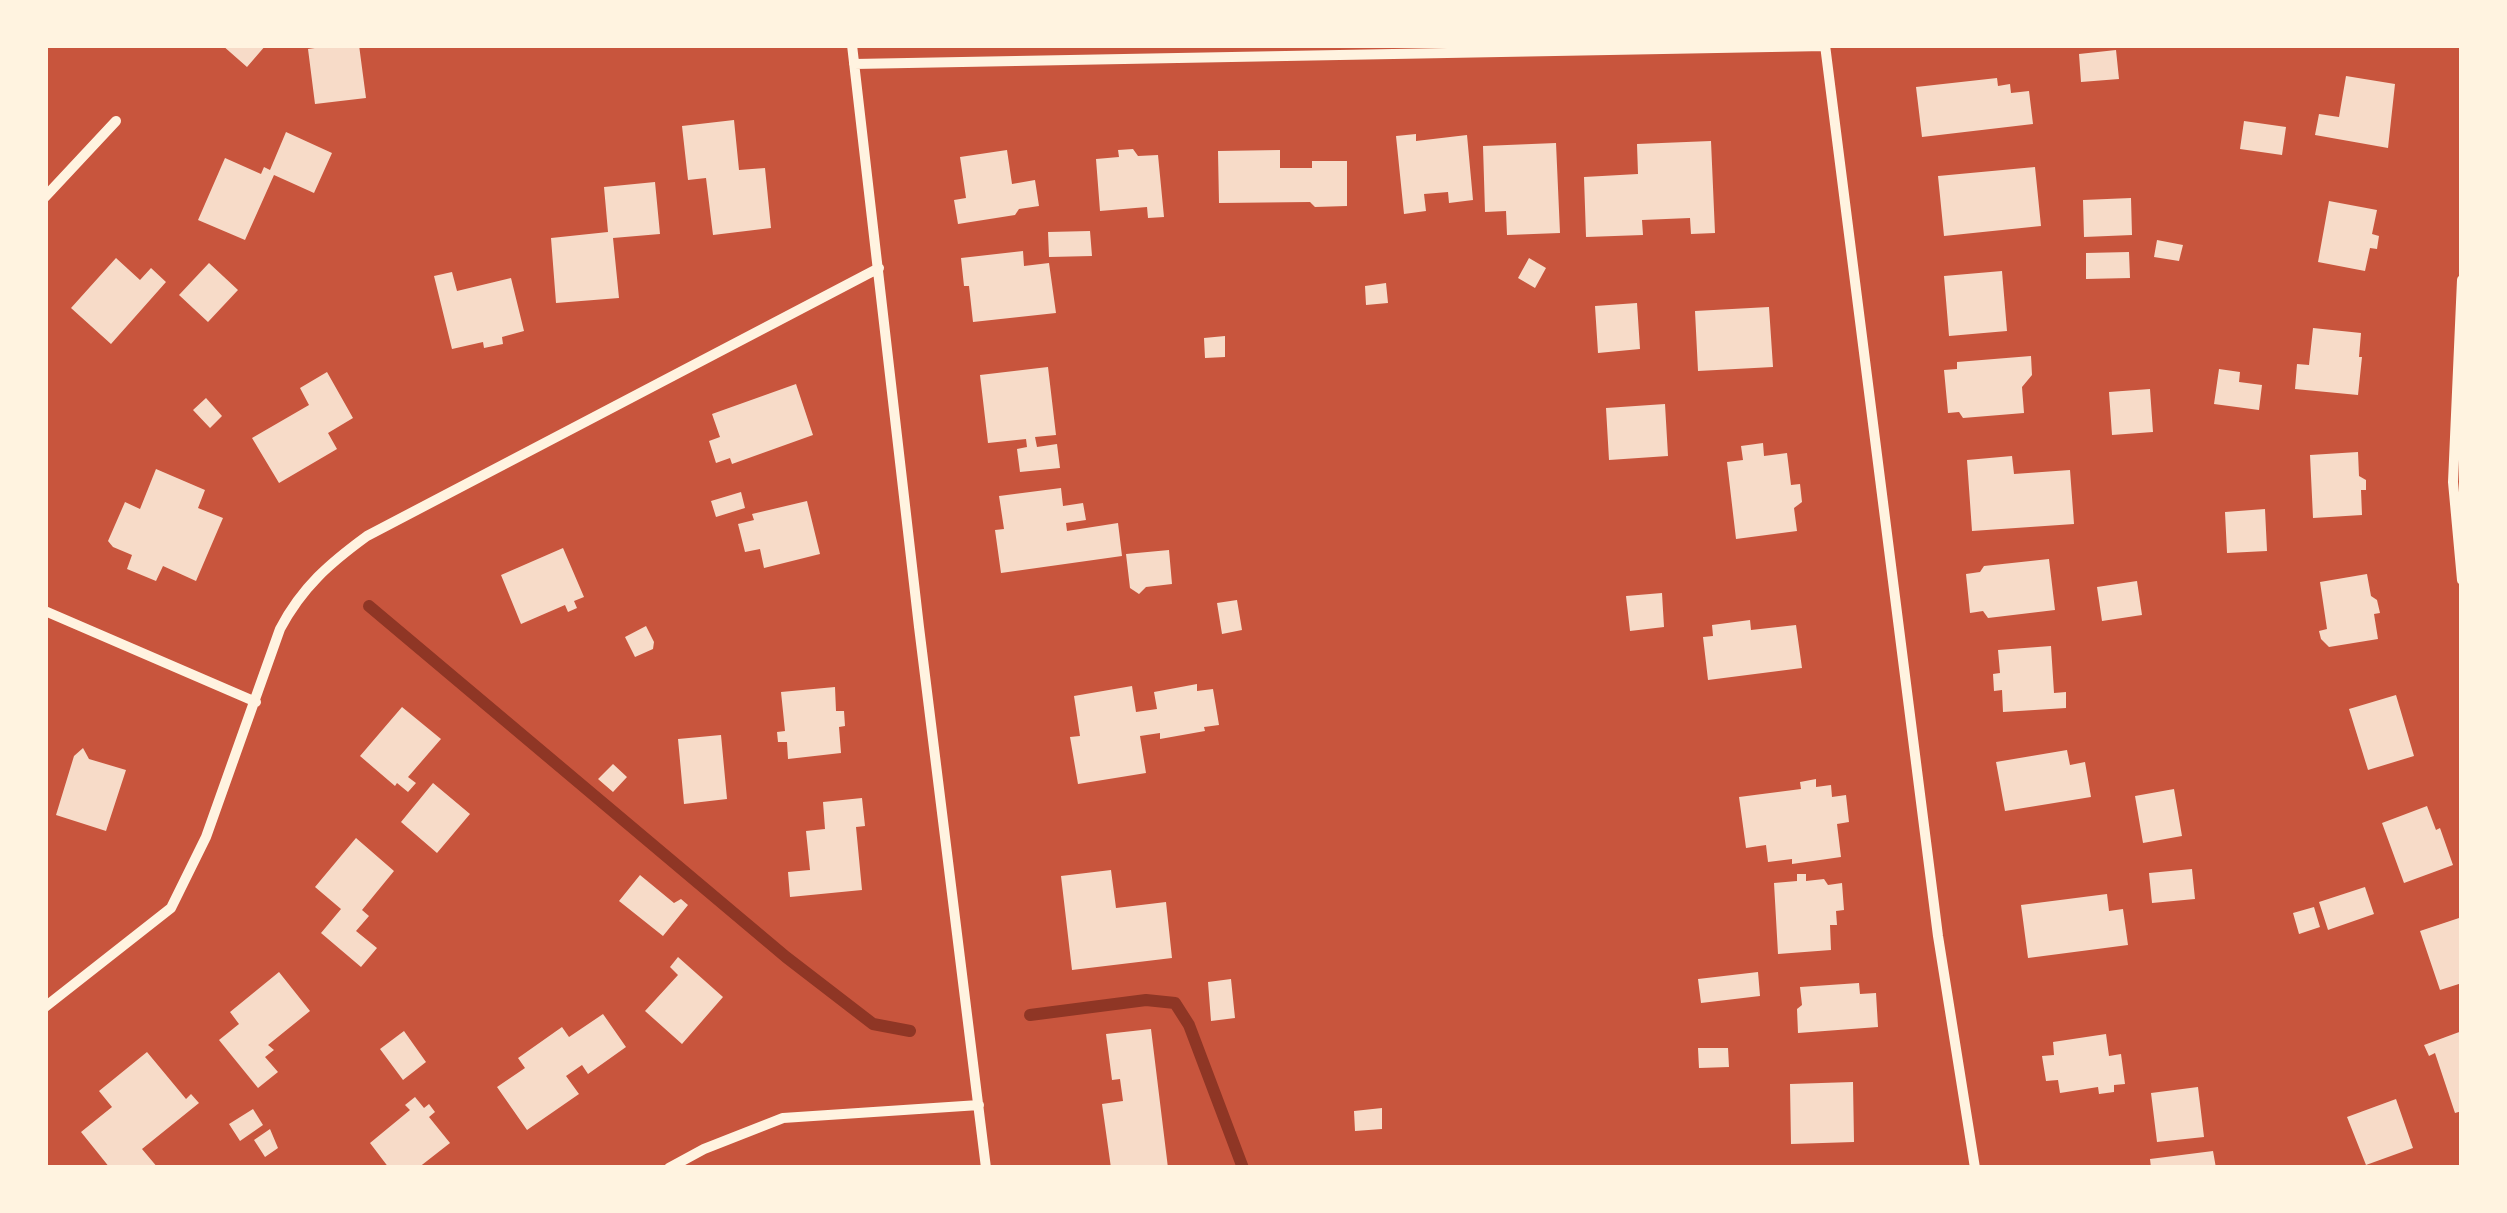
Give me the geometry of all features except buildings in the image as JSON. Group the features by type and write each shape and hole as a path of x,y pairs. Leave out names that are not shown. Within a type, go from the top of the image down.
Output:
{"street":[{"path":"852,45 918,626 986,1168"},
{"path":"854,64 1825,45 1938,936 1974,1168"},
{"path":"45,198 116,122"},
{"path":"45,1007 171,908 206,837 280,629 312,579 368,536 879,268"},
{"path":"2462,280 2453,482 2462,580"},
{"path":"45,611 256,702"},
{"path":"669,1168 783,1118 980,1105"}],"waterway":[{"path":"369,606 786,957 873,1024 910,1031"},
{"path":"1030,1015 1146,1000 1175,1003 1189,1025 1243,1168"}]}
